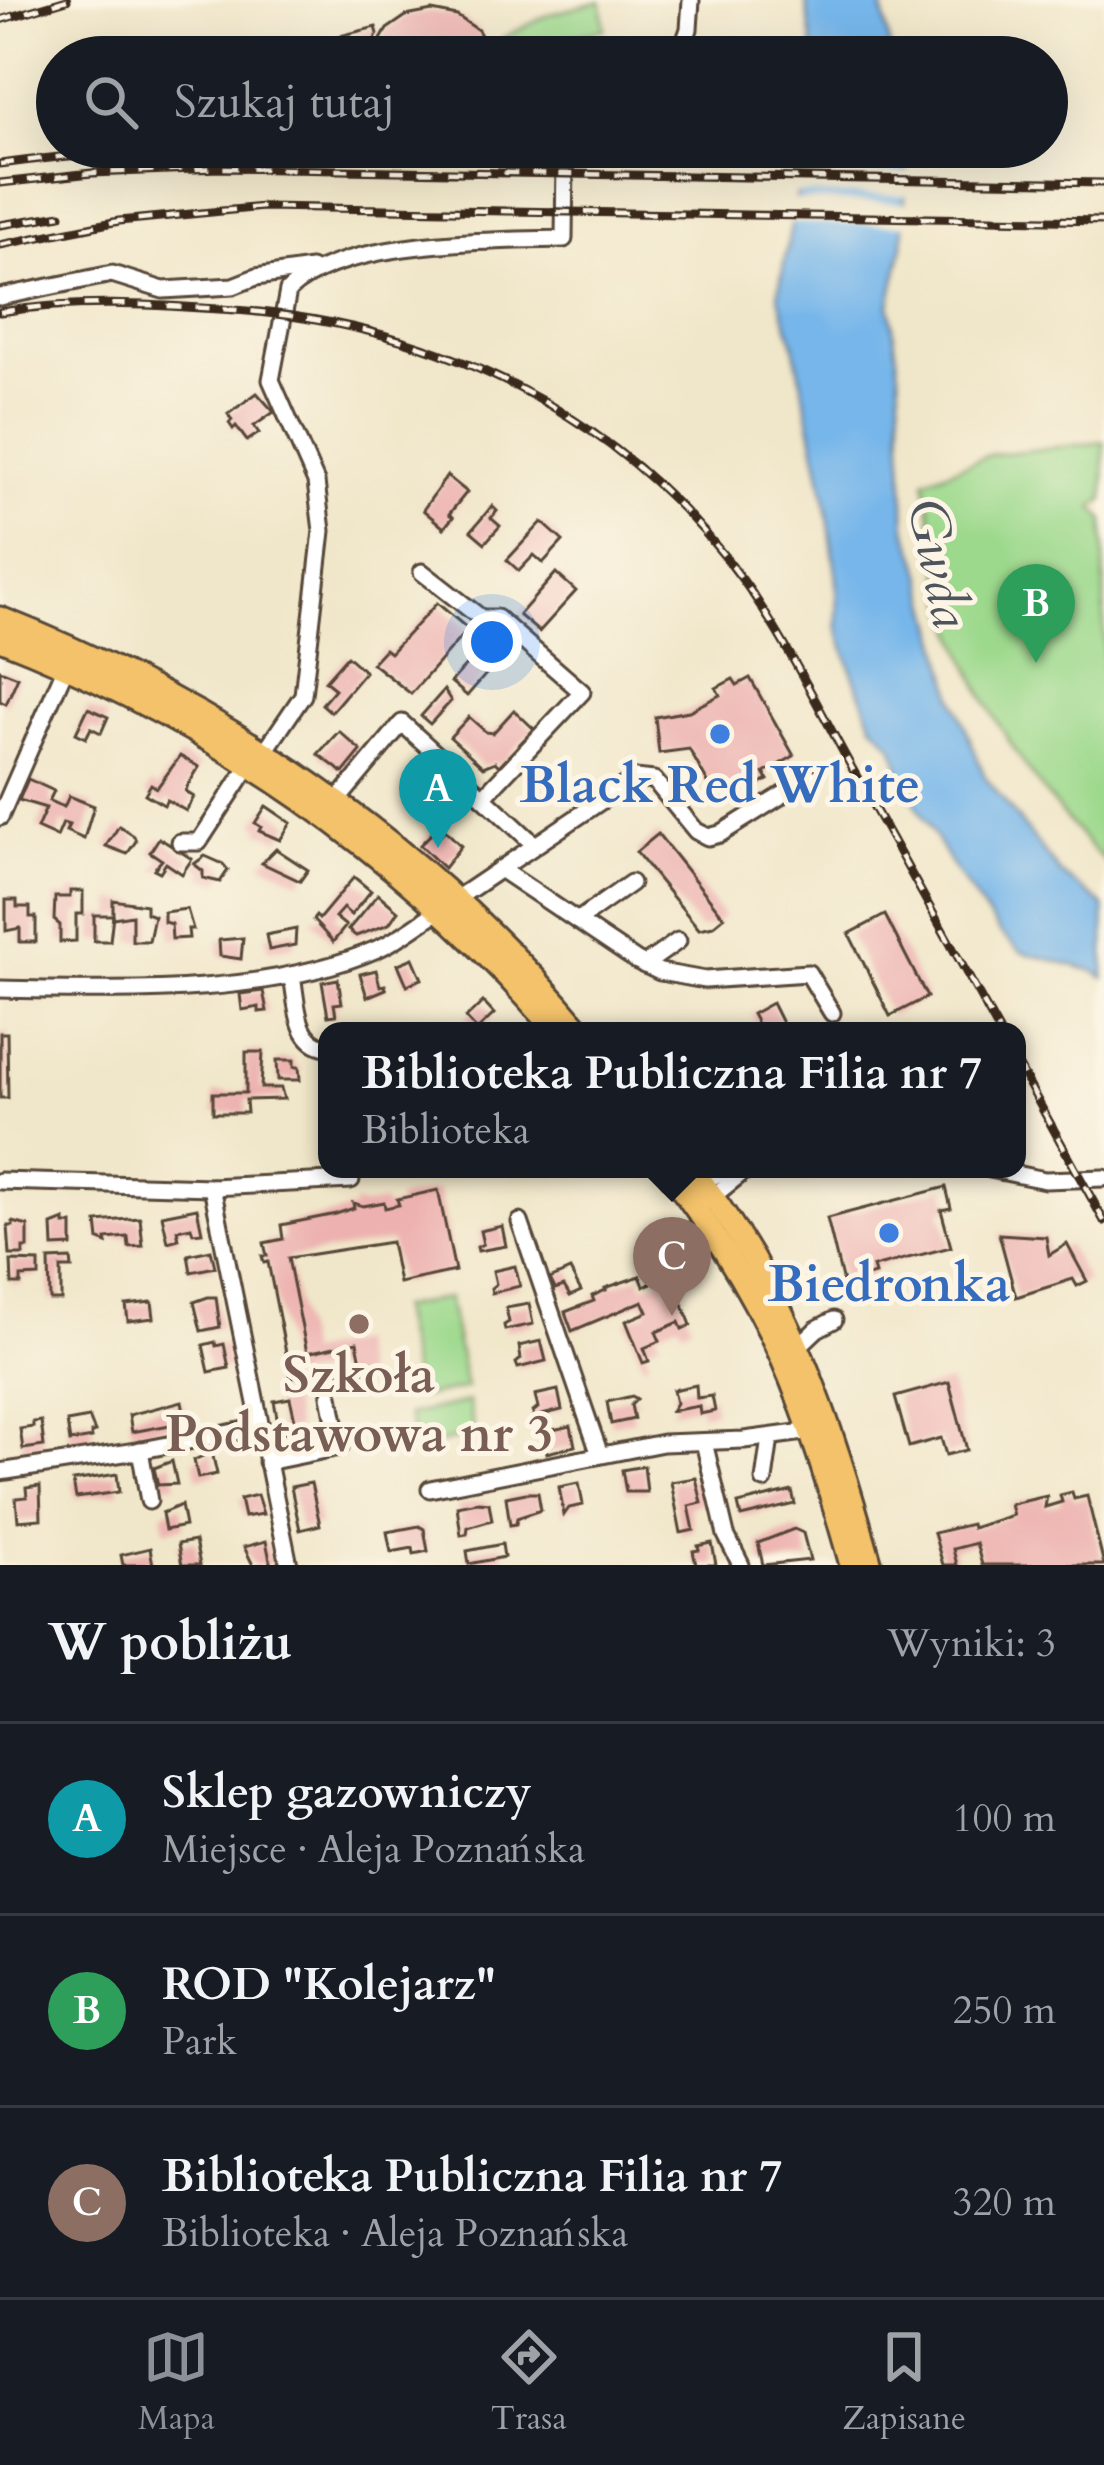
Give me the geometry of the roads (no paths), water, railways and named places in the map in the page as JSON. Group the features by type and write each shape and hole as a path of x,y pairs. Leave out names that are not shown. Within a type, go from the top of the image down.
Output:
{"main road":[{"path":"0,618 145,682 258,758 530,972 573,1022"},
{"path":"0,639 258,758 337,801 448,905 548,1022"},
{"path":"698,1189 763,1274 800,1345 828,1416 871,1565"},
{"path":"698,1189 766,1319 812,1431 851,1565"}],"street":[{"path":"686,36 691,0"},
{"path":"0,296 112,274 163,290 233,286 256,277 415,247 564,238 565,168"},
{"path":"180,842 199,842 303,695 323,512 316,482 270,375 288,291 320,268"},
{"path":"422,572 481,618 497,618 582,692 483,797"},
{"path":"0,817 66,666"},
{"path":"337,801 402,722 536,845"},
{"path":"0,989 188,986 292,975 374,951 641,776 654,780 696,831 708,837 811,777"},
{"path":"500,869 644,965 694,980 808,973 832,1012"},
{"path":"577,921 631,883"},
{"path":"644,965 677,941"},
{"path":"292,975 305,1036 318,1046"},
{"path":"1026,1176 1104,1178"},
{"path":"0,1181 212,1187 351,1180"},
{"path":"212,1187 289,1565"},
{"path":"520,1222 600,1455"},
{"path":"800,1345 835,1320"},
{"path":"268,1462 340,1447 330,1396"},
{"path":"0,1472 260,1427"},
{"path":"430,1489 663,1443 770,1438 812,1431"},
{"path":"764,1480 770,1438"},
{"path":"704,1442 741,1565"},
{"path":"140,1450 149,1501"}],"water":[{"path":"806,0 881,0 888,36 811,36"},
{"path":"802,168 906,168 903,246 890,304 899,373 906,528 954,698 985,777 1060,873 1104,906 1104,978 1094,971 1021,952 999,932 950,863 904,783 894,747 873,724 838,629 837,580 825,496 794,345 778,295"}],"railway":[{"path":"0,20 67,0"},
{"path":"0,164 36,160"},
{"path":"0,183 92,173 220,168 1104,183"},
{"path":"0,245 119,221 263,207 1104,221"},
{"path":"0,225 61,215"},
{"path":"0,312 118,304 311,319 383,335 453,358 519,388 582,425 641,469 694,521 758,601 994,1022"},
{"path":"1026,1079 1104,1221"}],"place":[{"name":"ROD \"Kolejarz\"","path":"1036,663"},
{"name":"Black Red White","path":"720,734"},
{"name":"Sklep gazowniczy","path":"438,848"},
{"name":"Biedronka","path":"889,1233"},
{"name":"Biblioteka Publiczna Filia nr 7","path":"672,1316"},
{"name":"Szkoła Podstawowa nr 3","path":"359,1324"}],"water label":[{"name":"Gwda","path":"940,563"}]}
